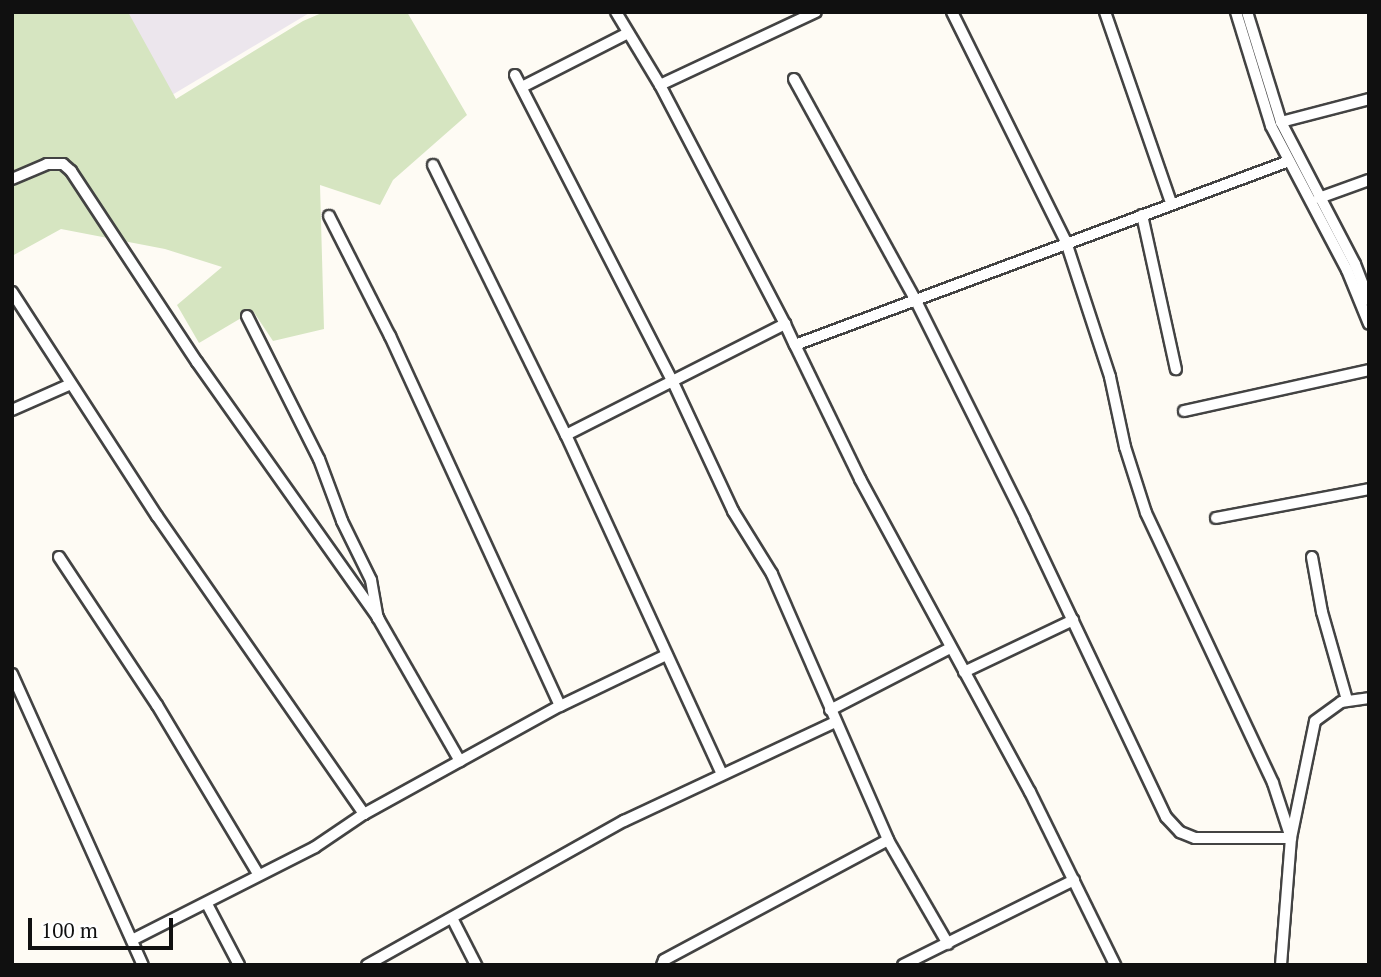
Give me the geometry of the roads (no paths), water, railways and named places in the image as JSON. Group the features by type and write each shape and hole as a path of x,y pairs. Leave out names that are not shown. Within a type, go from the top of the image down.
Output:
{"street":[{"path":"616,12 660,85 785,324 860,479 898,545 1074,880 1115,965"},
{"path":"660,85 816,12"},
{"path":"951,12 1066,242 1110,377 1125,447 1146,513 1273,783 1292,838"},
{"path":"1105,12 1171,203"},
{"path":"1236,12 1271,126 1348,270 1369,324"},
{"path":"1247,12 1281,122 1355,264 1369,300"},
{"path":"522,88 628,33"},
{"path":"515,75 672,380 733,511 772,574 888,839 948,944"},
{"path":"793,79 915,299 1073,620 1166,817 1180,832 1195,838 1292,838"},
{"path":"1281,122 1369,99"},
{"path":"795,345 1289,161"},
{"path":"12,179 47,164 63,164 71,170 197,362 378,618 460,761"},
{"path":"433,165 566,435 722,774"},
{"path":"1319,198 1369,180"},
{"path":"1142,215 1176,369"},
{"path":"329,216 390,336 560,706"},
{"path":"12,292 157,516 364,814"},
{"path":"247,316 319,459 342,521 371,580 378,618"},
{"path":"566,435 785,324"},
{"path":"1184,411 1369,370"},
{"path":"12,410 71,384"},
{"path":"1216,518 1369,489"},
{"path":"59,557 157,705 258,874"},
{"path":"1312,557 1322,612 1347,700"},
{"path":"964,672 1073,620"},
{"path":"830,710 950,648"},
{"path":"132,940 315,847 364,814 560,706 666,655"},
{"path":"12,674 143,965"},
{"path":"1281,965 1292,838 1315,721 1347,700 1369,698"},
{"path":"368,965 453,920 624,821 835,722"},
{"path":"662,965 664,960 888,839"},
{"path":"903,965 1074,880"},
{"path":"207,904 239,965"},
{"path":"453,920 477,965"}]}
